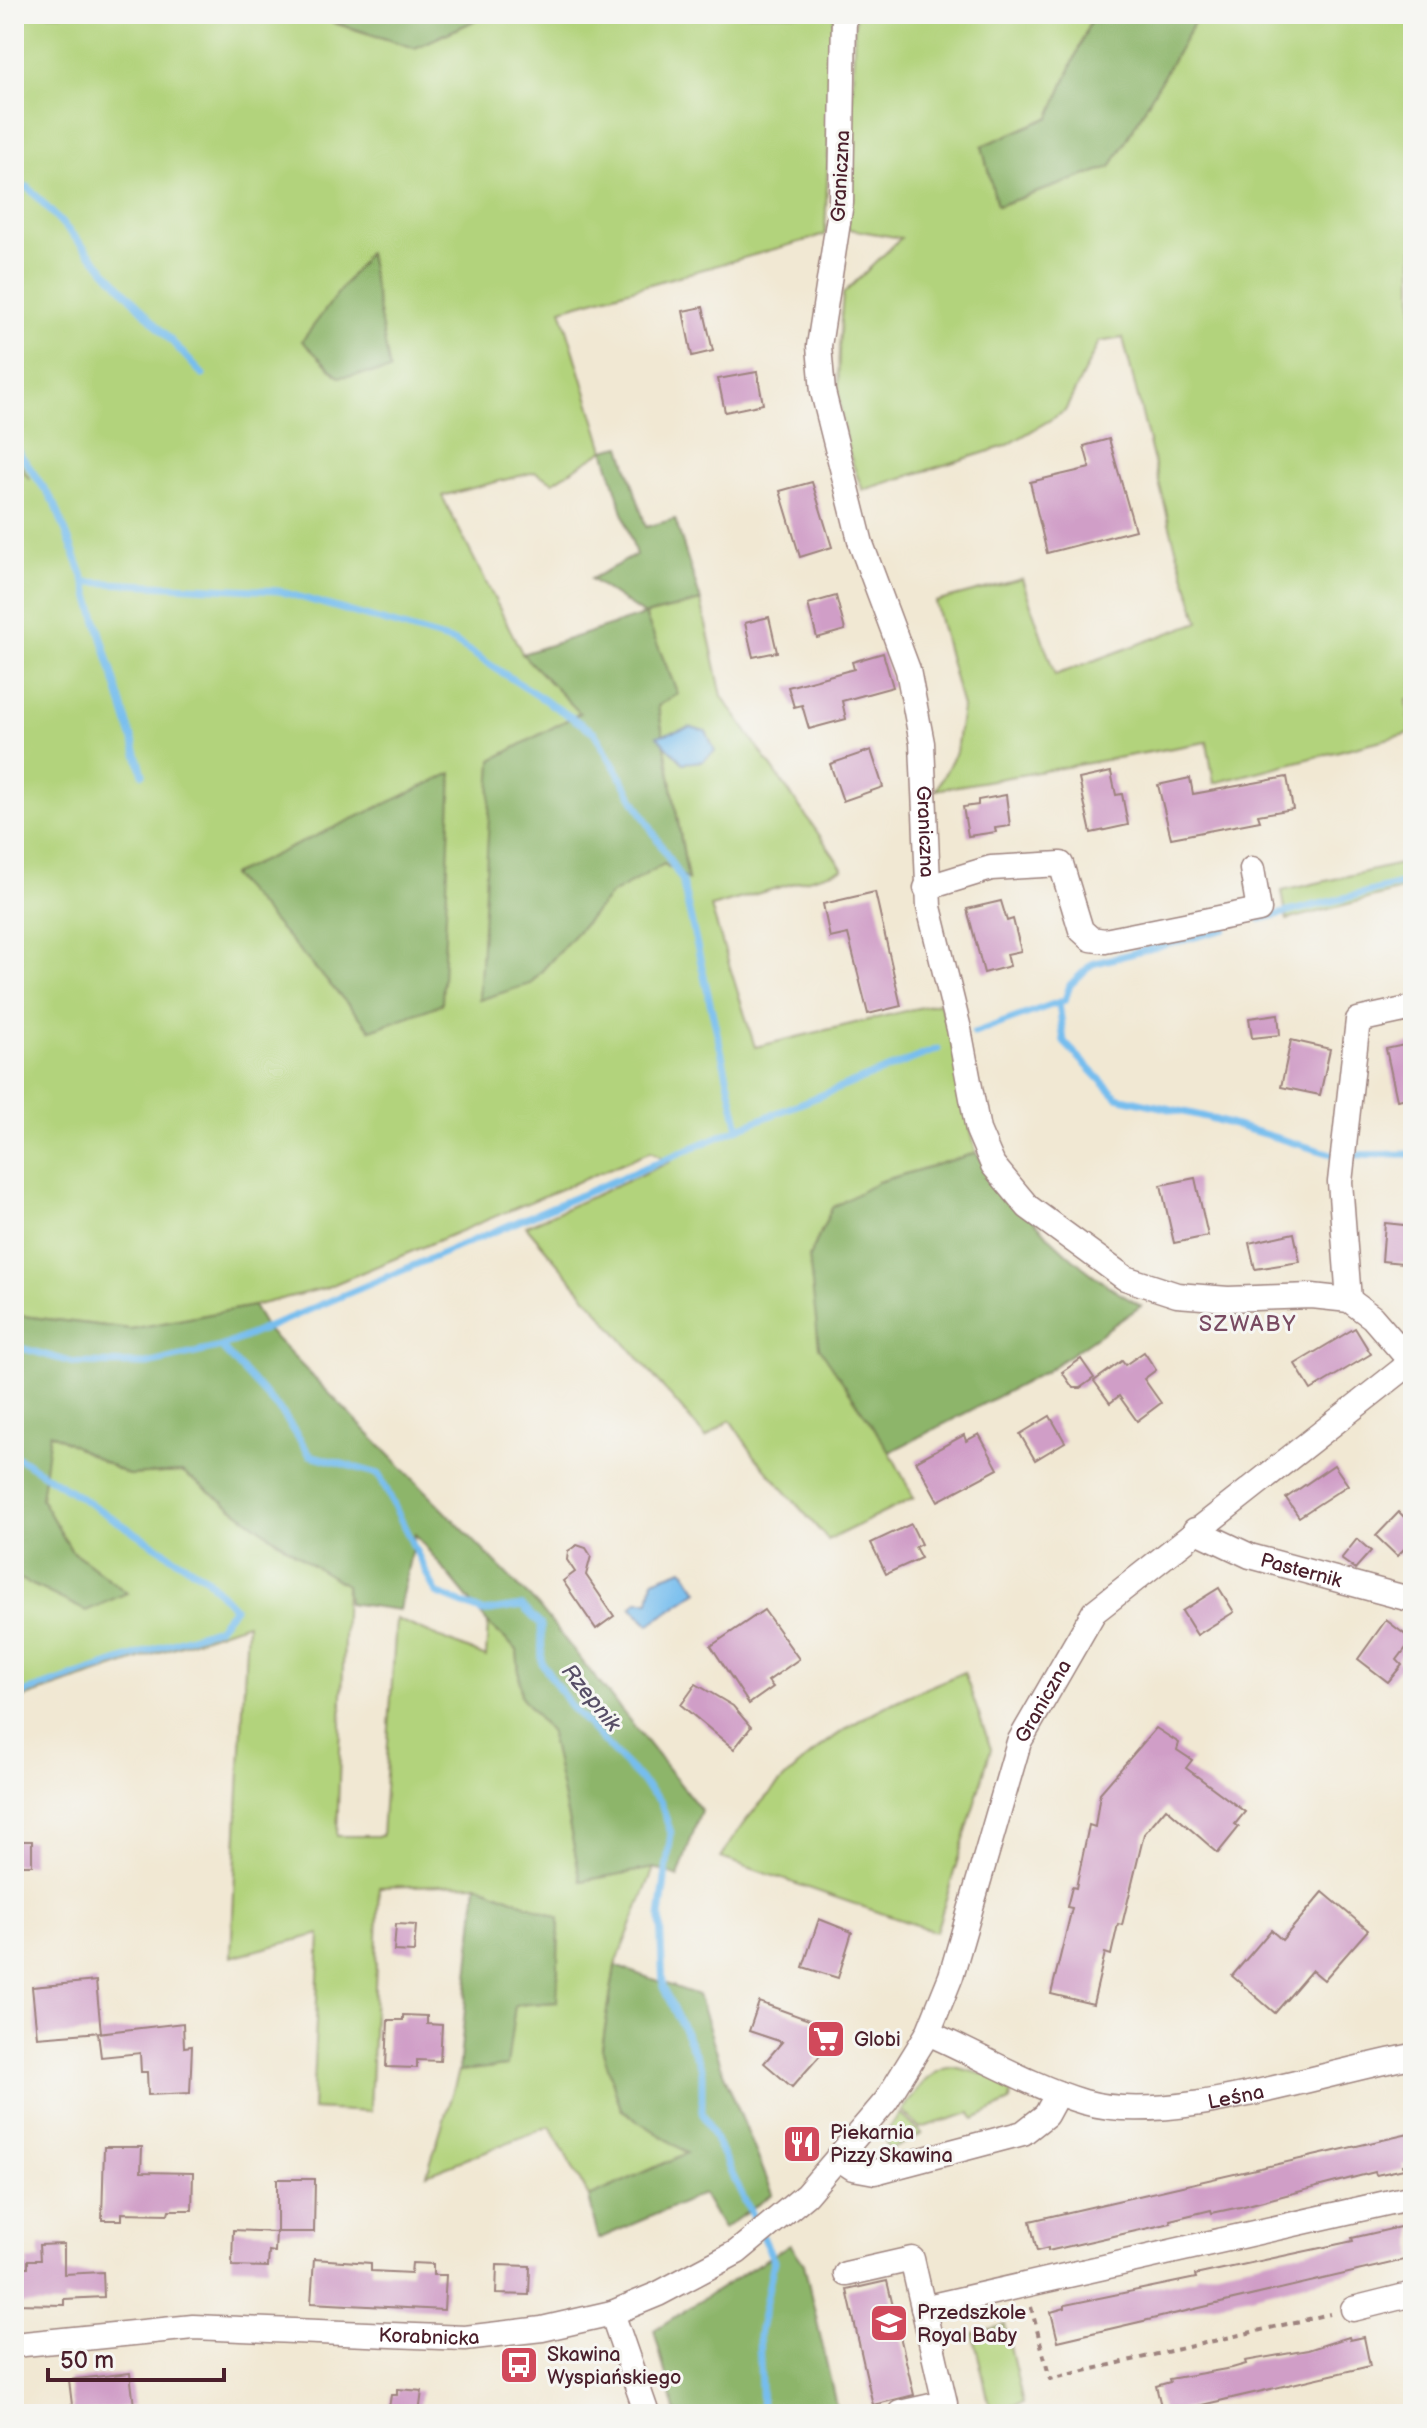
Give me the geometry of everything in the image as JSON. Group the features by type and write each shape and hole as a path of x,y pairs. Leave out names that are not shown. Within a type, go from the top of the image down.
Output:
{"street":[{"name":"Graniczna","path":"838,2158 886,2101 928,2033 951,1976 1019,1742 1094,1612 1412,1362 1372,1317 1349,1300 1312,1296 1228,1299 1177,1295 1149,1289 1103,1265 1028,1207 993,1165 978,1130 926,888 922,743 908,670 858,531 823,392 819,346 841,203 844,14"},
{"path":"926,888 991,868 1061,864 1081,930 1091,939 1105,941 1259,910 1252,869"},
{"path":"1349,1300 1340,1182 1358,1020 1413,1008"},
{"name":"Pasternik","path":"1195,1530 1250,1556 1413,1600"},
{"name":"Leśna","path":"928,2033 1058,2093 1107,2107 1169,2108 1413,2056"},
{"path":"838,2158 853,2168 875,2172 1023,2133 1046,2115 1058,2093"},
{"name":"Korabnicka","path":"14,2345 193,2327 465,2338 503,2336 612,2313 670,2288 737,2252 791,2210 838,2158"},
{"path":"923,2308 1413,2197"},
{"path":"846,2274 912,2259 945,2403 900,2413"},
{"path":"1353,2309 1413,2294"},
{"path":"612,2313 647,2414"}],"path":[{"path":"1026,2285 1050,2379 1353,2309"}],"green space":[{"path":"14,14 330,14 333,23 415,48 489,14 834,14 825,235 561,309 604,450 553,482 535,472 442,496 522,653 580,713 492,760 530,984 610,895 664,864 688,879 658,705 678,694 645,615 701,601 722,696 843,869 711,907 755,1047 939,1003 950,1033 976,1153 878,1182 890,1452 914,1498 828,1540 756,1458 730,1420 706,1438 526,1226 670,1162 651,1151 325,1288 253,1306 131,1329 14,1315 14,460 30,480 14,453"},
{"path":"330,14 489,14 415,48 333,22"},
{"path":"855,14 1153,14 1090,22 1050,117 982,146 998,206 1111,167 1199,14 1413,14 1413,699 1407,700 1410,733 1214,783 1207,742 936,790 956,752 962,707 935,602 1022,579 1055,675 1199,622 1173,538 1123,338 1099,342 1065,411 1006,446 863,490 841,417 839,346 843,294 901,238 848,229"},
{"path":"1153,14 1199,14 1111,167 997,206 982,146 1050,117 1090,22"},
{"path":"368,253 390,371 339,377 302,341"},
{"path":"621,446 646,527 675,519 701,601 645,615 678,694 658,706 688,880 664,864 610,895 530,984 479,1000 492,760 580,713 522,654 644,615 591,579 636,555 604,450"},
{"path":"452,773 442,1004 371,1030 231,875"},
{"path":"1413,861 1413,887 1287,920 1282,891"},
{"path":"976,1153 1031,1218 1071,1257 1141,1306 1045,1372 890,1452 819,1347 809,1257 832,1208 878,1182"},
{"path":"253,1306 267,1330 538,1606 701,1810 678,1877 654,1868 581,1881 550,1733 521,1696 517,1650 488,1623 415,1534 399,1610 348,1603 346,1585 309,1563 182,1472 128,1475 50,1433 41,1499 71,1550 127,1593 86,1611 14,1576 14,1315 131,1329"},
{"path":"49,1432 128,1475 182,1472 309,1563 346,1585 337,1836 382,1836 396,1619 486,1657 488,1623 517,1650 521,1696 550,1732 581,1881 654,1868 615,1966 602,2048 621,2109 688,2153 589,2197 550,2126 427,2174 459,2071 506,2066 515,2005 557,2002 559,1918 476,1884 379,1887 370,2112 312,2109 320,1934 231,1957 247,1623 14,1701 14,1576 86,1610 126,1593 71,1550 41,1499"},
{"path":"964,1672 991,1749 936,1932 721,1858 751,1814 812,1754 880,1709"},
{"path":"477,1884 559,1918 557,2002 515,2005 507,2066 459,2071"},
{"path":"615,1966 698,1995 725,2077 773,2194 723,2229 703,2194 598,2239 589,2197 687,2153 621,2109 602,2048"},
{"path":"954,2067 1005,2082 1011,2090 1010,2102 974,2119 971,2113 920,2128 902,2111 930,2077"},
{"path":"900,2113 922,2134 889,2151 884,2136"},
{"path":"790,2244 804,2264 838,2414 676,2414 654,2330"},
{"path":"1005,2325 1023,2403 991,2411 973,2333"}],"water":[{"path":"691,727 706,731 715,751 703,761 683,763 657,736"},
{"path":"683,1569 698,1591 649,1625 631,1607 638,1601 649,1601 653,1580"}],"building":[{"path":"703,307 713,351 692,356 683,311"},
{"path":"757,372 763,404 725,412 718,379"},
{"path":"1109,439 1135,530 1047,553 1030,482 1090,468 1084,446"},
{"path":"812,482 832,547 800,557 780,491"},
{"path":"836,596 845,630 817,638 808,604"},
{"path":"769,617 777,652 753,657 745,623"},
{"path":"883,653 893,687 842,701 846,719 809,729 802,705 794,707 788,687 854,669 852,662"},
{"path":"871,750 883,787 843,801 830,764"},
{"path":"1111,772 1116,795 1122,794 1128,825 1091,833 1079,779"},
{"path":"1287,777 1293,809 1258,815 1260,821 1171,838 1158,785 1190,778 1193,794"},
{"path":"1006,795 1010,826 995,828 996,832 968,836 963,807 978,805 978,800"},
{"path":"875,892 901,1006 868,1014 848,934 830,938 823,904"},
{"path":"1001,901 1007,921 1013,919 1021,951 1007,954 1010,966 984,973 967,909"},
{"path":"1278,1014 1280,1035 1252,1038 1249,1018"},
{"path":"1291,1040 1330,1049 1320,1095 1281,1087"},
{"path":"1413,1043 1413,1097 1397,1100 1386,1049"},
{"path":"1195,1178 1208,1236 1174,1243 1161,1185"},
{"path":"1385,1223 1413,1226 1413,1264 1382,1261"},
{"path":"1294,1233 1300,1262 1255,1269 1249,1243"},
{"path":"1355,1328 1371,1354 1311,1390 1295,1364"},
{"path":"1144,1352 1156,1370 1144,1379 1161,1403 1137,1421 1119,1396 1110,1403 1094,1381 1122,1361 1125,1365"},
{"path":"1081,1359 1094,1378 1080,1388 1073,1388 1062,1372"},
{"path":"1050,1416 1065,1442 1035,1460 1020,1434"},
{"path":"979,1434 998,1469 938,1501 916,1461 964,1435 966,1441"},
{"path":"1334,1465 1348,1485 1299,1517 1286,1498"},
{"path":"1399,1512 1413,1526 1413,1540 1397,1556 1376,1536"},
{"path":"911,1524 921,1544 915,1547 921,1558 886,1574 871,1543"},
{"path":"1357,1539 1371,1551 1355,1569 1341,1559"},
{"path":"577,1545 586,1548 591,1556 586,1575 614,1616 596,1629 563,1581 575,1572 567,1560 568,1551"},
{"path":"1219,1588 1234,1612 1197,1635 1182,1611"},
{"path":"764,1610 799,1659 768,1681 773,1687 749,1704 711,1646"},
{"path":"1386,1620 1412,1640 1397,1660 1402,1665 1388,1682 1358,1659"},
{"path":"696,1684 733,1706 751,1727 734,1749 681,1705"},
{"path":"1156,1728 1179,1743 1177,1750 1192,1760 1186,1768 1245,1812 1235,1824 1239,1827 1218,1853 1166,1808 1144,1834 1122,1925 1118,1924 1111,1955 1105,1953 1093,2004 1051,1994 1072,1908 1067,1907 1072,1887 1076,1888 1089,1825 1095,1827 1100,1793"},
{"path":"14,1841 32,1841 32,1865 14,1865"},
{"path":"1323,1892 1368,1930 1324,1980 1312,1970 1275,2013 1232,1976 1271,1930 1282,1940"},
{"path":"819,1919 852,1932 838,1978 803,1967"},
{"path":"396,1924 416,1925 414,1952 394,1951"},
{"path":"96,1981 101,2032 37,2037 32,1987"},
{"path":"759,2002 837,2030 829,2053 824,2051 792,2087 764,2063 782,2042 749,2031"},
{"path":"403,2015 427,2016 427,2024 442,2025 440,2061 417,2060 417,2068 386,2067 388,2020 403,2020"},
{"path":"183,2023 184,2047 192,2046 190,2093 148,2095 147,2072 141,2072 140,2053 101,2057 98,2033"},
{"path":"1413,2133 1413,2163 1403,2165 1404,2169 1376,2175 1375,2172 1240,2207 1212,2213 1211,2210 1170,2220 1171,2223 1037,2251 1030,2221"},
{"path":"104,2147 142,2147 141,2172 193,2173 192,2210 169,2210 168,2214 122,2213 122,2220 102,2220"},
{"path":"277,2179 315,2179 314,2232 277,2232"},
{"path":"1413,2224 1413,2258 1058,2341 1051,2312 1065,2308 1065,2305 1196,2278 1195,2275 1353,2241 1352,2238"},
{"path":"233,2230 276,2232 275,2252 269,2251 268,2267 232,2266"},
{"path":"64,2244 64,2274 103,2272 104,2297 64,2299 64,2305 14,2304 14,2267 28,2267 28,2260 40,2260 39,2245"},
{"path":"314,2259 371,2263 371,2271 411,2273 412,2263 433,2264 433,2275 446,2275 444,2310 311,2303"},
{"path":"497,2265 530,2266 529,2295 496,2294"},
{"path":"887,2281 914,2395 873,2405 847,2290"},
{"path":"1349,2337 1350,2340 1364,2337 1370,2366 1163,2414 1156,2386 1170,2382 1169,2379 1232,2368 1246,2364 1245,2361 1308,2350"},
{"path":"130,2373 134,2406 73,2413 69,2380"},
{"path":"397,2389 422,2391 419,2414 388,2414 391,2395 397,2395"}],"waterway":[{"path":"14,187 28,187 203,375"},
{"path":"14,445 55,504 85,582 143,774"},
{"path":"85,582 279,591 455,642 594,732 682,881 739,1128"},
{"path":"1260,919 1413,881"},
{"path":"974,1033 1065,1000 1070,985 1092,964 1225,929"},
{"path":"1059,1003 1064,1042 1117,1097 1206,1117 1335,1155"},
{"path":"221,1347 739,1128 938,1049"},
{"path":"1349,1155 1413,1154"},
{"name":"Rzepnik","path":"14,1346 74,1363 147,1364 221,1347 283,1414 310,1455 379,1474 436,1593 483,1612 522,1606 541,1625 542,1663 571,1707 660,1801 671,1833 660,1917 663,1987 702,2068 702,2112 774,2261 759,2335 762,2414"},
{"path":"14,1455 206,1578 234,1608 217,1628 14,1696"}],"place":[{"name":"Globi","path":"826,2039"},
{"name":"Piekarnia Pizzy Skawina","path":"802,2144"},
{"name":"Przedszkole Royal Baby","path":"889,2323"},
{"name":"Skawina Wyspiańskiego","path":"519,2365"}],"district":[{"name":"SZWABY","path":"1248,1323"}]}
